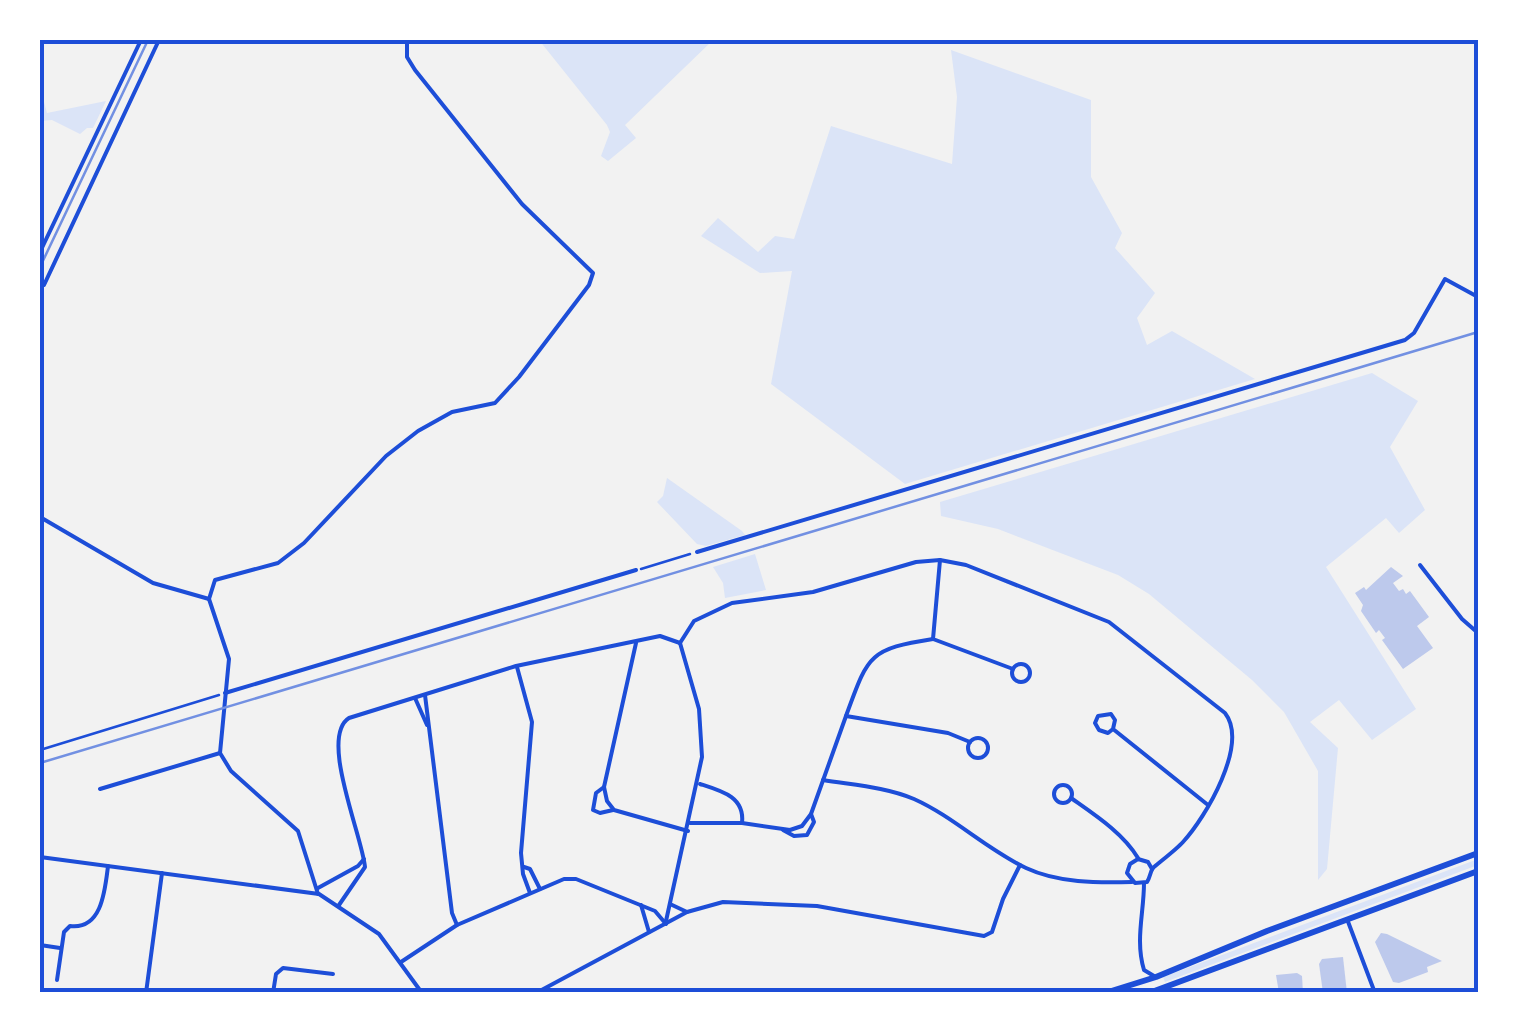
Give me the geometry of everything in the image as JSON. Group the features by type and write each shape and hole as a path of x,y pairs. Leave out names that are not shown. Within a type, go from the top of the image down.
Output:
{"main road":[{"path":"1104,993 1156,977 1267,931 1478,853"},
{"path":"1150,993 1478,870"}],"street":[{"path":"40,252 140,40"},
{"path":"44,286 158,40"},
{"path":"317,891 298,831 230,771 220,753 228,652 209,599 215,580 271,566 304,544 386,456 418,431 462,409 494,403 528,366 592,278 590,269 522,204 415,70 407,57 407,40"},
{"path":"697,552 1405,340 1414,332 1446,279 1478,298"},
{"path":"40,517 153,582 209,599"},
{"path":"933,639 940,560"},
{"path":"680,643 694,622 732,603 813,592 916,562 940,560 966,564 1108,622 1225,713 1233,727 1234,742 1208,805 1183,842 1152,869"},
{"path":"1420,565 1462,619 1478,633"},
{"path":"226,693 636,570"},
{"path":"339,905 365,867 342,769 340,723 516,666 660,636 680,643"},
{"path":"783,830 802,826 811,814 861,674 871,658 883,650 933,639 1013,668"},
{"path":"614,810 604,787 637,640"},
{"path":"666,924 699,784 702,727 696,691 680,643"},
{"path":"516,666 532,722 521,853 522,874 530,893"},
{"path":"425,694 452,914 457,925"},
{"path":"415,698 427,725"},
{"path":"846,716 948,732 970,742"},
{"path":"1113,729 1208,805"},
{"path":"983,739 988,746 986,754 974,757 968,752 970,742 983,739"},
{"path":"100,789 220,753"},
{"path":"824,780 916,800 1020,865 1058,878 1144,883 1151,878 1148,862 1138,859 1131,847 1097,816 1071,798"},
{"path":"699,784 738,800 744,811 742,823"},
{"path":"604,787 596,793 592,810 614,810 688,831"},
{"path":"690,823 742,823 783,830 794,836 807,835 814,822 811,814"},
{"path":"40,857 317,891 379,934 422,993"},
{"path":"317,891 364,859"},
{"path":"1132,882 1128,867 1138,859"},
{"path":"536,993 687,912 723,902 817,906 984,936 992,932 1020,865"},
{"path":"57,980 64,932 70,926 83,928 90,924 104,898 108,866"},
{"path":"524,867 530,870 540,889"},
{"path":"146,993 162,872"},
{"path":"401,962 457,925 564,879 576,879 641,904 661,914 666,924"},
{"path":"1137,983 1144,970 1139,935 1144,883"},
{"path":"641,904 649,932"},
{"path":"670,904 687,912"},
{"path":"1347,919 1374,993"},
{"path":"40,945 62,948"},
{"path":"274,993 276,974 283,968 333,974"},
{"path":"1144,970 1156,977"}],"path":[{"path":"636,570 697,552"},
{"path":"40,750 226,693"}],"shaded area":[{"path":"539,40 713,40 625,125 636,138 608,161 601,156 610,132 607,125"},
{"path":"951,50 1091,100 1091,177 1122,233 1115,248 1155,293 1137,318 1147,345 1172,331 1255,379 905,484 771,384 792,271 760,273 701,236 718,218 758,252 775,236 794,239 831,126 952,164 957,97"},
{"path":"40,87 47,113 106,101 93,128 80,134 52,120 40,121"},
{"path":"1372,373 1418,401 1390,447 1425,510 1399,533 1386,518 1326,567 1416,709 1372,740 1339,700 1310,722 1338,748 1327,869 1318,880 1318,771 1284,712 1252,680 1149,594 1118,575 998,529 941,516 940,502"},
{"path":"667,478 745,535 706,546 697,544 657,502 663,496"},
{"path":"755,554 766,590 725,598 723,583 713,567"},
{"path":"1478,859 1478,865 1165,982 1163,977"}],"building":[{"path":"1391,567 1403,576 1393,583 1399,591 1410,591 1429,617 1417,626 1433,648 1403,669 1382,640 1385,638 1379,630 1376,633 1361,611 1363,605 1355,593 1364,587 1366,590"},
{"path":"1381,933 1442,961 1427,967 1428,972 1393,982 1375,942"},
{"path":"1343,957 1347,993 1323,993 1319,964 1322,959"},
{"path":"1276,975 1302,976 1303,993 1279,993"}],"railway":[{"path":"40,267 148,40"},
{"path":"40,763 1478,332"}]}
